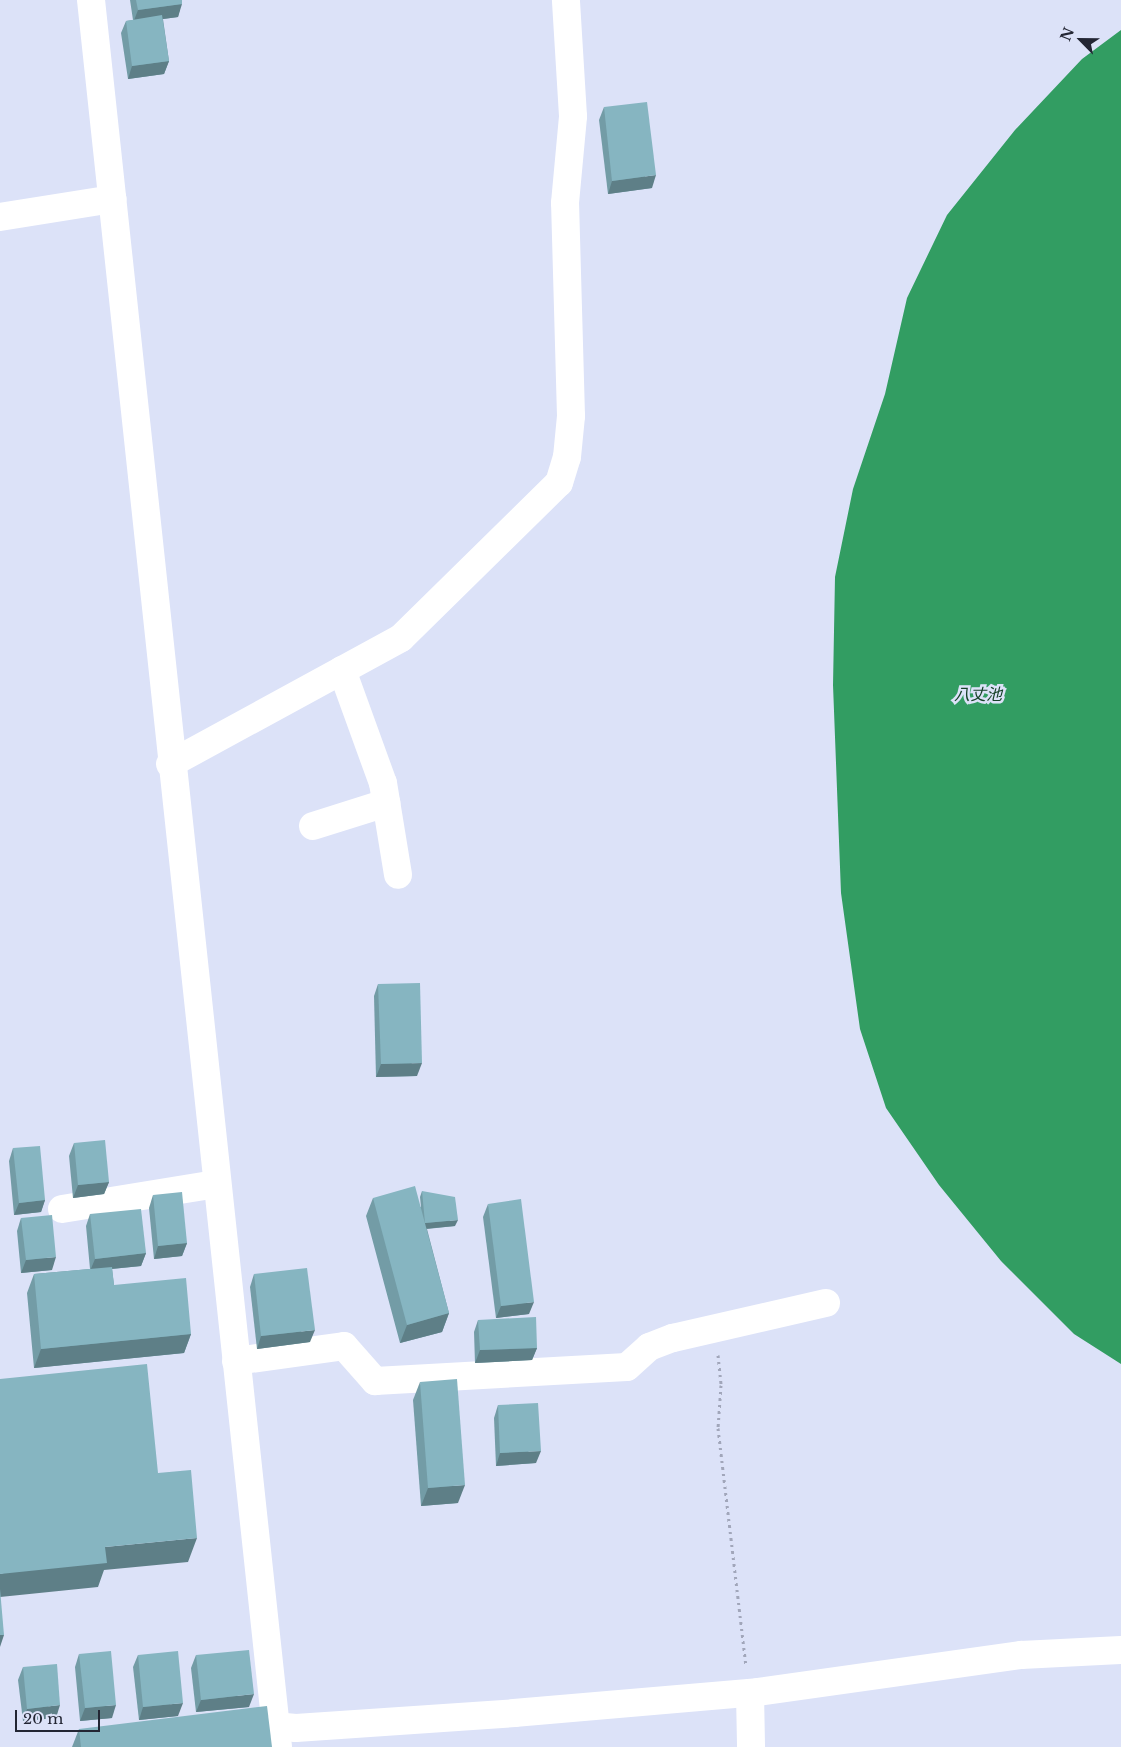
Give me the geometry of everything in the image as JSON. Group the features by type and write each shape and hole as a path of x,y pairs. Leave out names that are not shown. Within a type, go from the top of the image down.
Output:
{"street":[{"path":"91,0 170,764 277,1737"},
{"path":"170,764 402,638 544,500 562,475 567,458 571,416 565,203 573,116 566,0"},
{"path":"0,217 113,199"},
{"path":"342,670 383,783 398,875"},
{"path":"313,826 386,803"},
{"path":"62,1209 217,1184"},
{"path":"236,1360 344,1346 375,1381 627,1367 649,1347 716,1328 826,1303"},
{"path":"228,1726 247,1724 277,1737 296,1728 514,1713 750,1692 1021,1655 1121,1650"},
{"path":"750,1692 751,1747"}],"path":[{"path":"716,1328 721,1385 718,1428 750,1692"}],"water":[{"name":"八丈池","path":"1121,30 1121,1364 1074,1334 1001,1261 939,1185 886,1108 860,1029 841,893 833,685 835,577 853,489 885,394 907,298 947,215 1015,130 1082,59"}],"building":[{"path":"136,0 182,0 182,4 138,10"},
{"path":"162,15 169,61 132,66 126,21"},
{"path":"647,102 656,175 612,181 604,107"},
{"path":"420,983 422,1063 381,1064 378,984"},
{"path":"105,1140 109,1182 78,1185 74,1143"},
{"path":"40,1146 45,1200 19,1203 13,1148"},
{"path":"415,1186 449,1313 407,1325 373,1198"},
{"path":"422,1191 455,1197 458,1220 425,1223"},
{"path":"182,1192 187,1243 158,1246 153,1195"},
{"path":"521,1199 534,1302 501,1306 488,1204"},
{"path":"141,1209 146,1253 95,1259 90,1214"},
{"path":"52,1215 56,1257 26,1260 21,1218"},
{"path":"112,1267 114,1285 186,1278 191,1334 41,1349 34,1274"},
{"path":"307,1268 315,1330 261,1336 254,1274"},
{"path":"536,1317 537,1348 480,1350 478,1320"},
{"path":"147,1364 158,1473 191,1470 197,1538 105,1547 107,1563 0,1574 0,1379"},
{"path":"457,1379 465,1485 428,1488 420,1382"},
{"path":"538,1403 541,1451 500,1453 498,1405"},
{"path":"0,1589 4,1635 0,1635"},
{"path":"249,1650 254,1694 201,1700 196,1655"},
{"path":"111,1651 116,1705 85,1708 79,1654"},
{"path":"178,1651 183,1703 143,1707 138,1655"},
{"path":"57,1664 60,1705 27,1709 23,1667"},
{"path":"267,1706 272,1747 81,1747 79,1729"}]}
